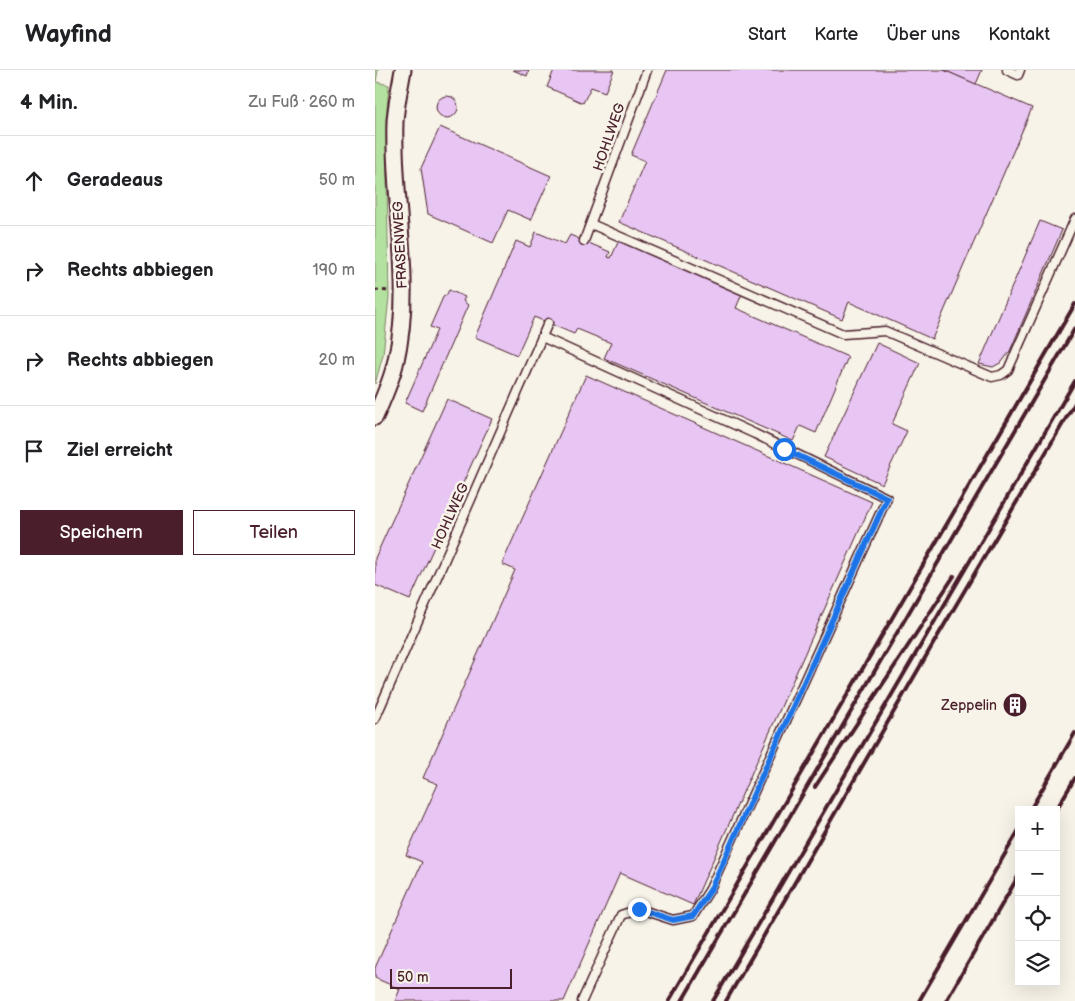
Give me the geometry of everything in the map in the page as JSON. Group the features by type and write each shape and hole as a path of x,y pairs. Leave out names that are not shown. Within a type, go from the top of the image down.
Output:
{"street":[{"name":"FRASENWEG","path":"375,417 389,386 401,325 403,292 395,162 395,122 403,70"}],"lane":[{"name":"HOHLWEG","path":"584,241 647,70"},
{"path":"1007,70 1018,75 1020,70"},
{"path":"591,224 843,334 885,331 992,377 1001,375 1008,370 1075,219"},
{"name":"HOHLWEG","path":"375,719 548,323"},
{"path":"542,337 755,434 887,498 711,889 693,916 673,920 639,909 621,915 583,1001"}],"green space":[{"path":"375,70 378,70 376,82 389,85 386,121 389,297 383,355 375,384"}],"building":[{"path":"513,70 529,70 527,76"},
{"path":"554,70 614,70 605,92 591,87 583,103 547,87"},
{"path":"667,70 944,70 1032,108 932,339 849,302 842,319 619,222 645,161 631,155"},
{"path":"944,70 982,70 976,84"},
{"path":"447,96 457,103 458,107 451,117 447,118 437,111 436,107 443,97"},
{"path":"440,127 551,176 531,220 508,210 493,243 428,214 421,168"},
{"path":"1040,221 1062,230 1010,351 1002,362 993,367 979,364"},
{"path":"536,232 565,244 570,235 610,252 608,257 611,258 619,240 742,294 736,308 848,357 816,433 800,426 793,441 604,358 611,343 577,329 574,334 534,317 517,355 475,337 516,241 530,247"},
{"path":"449,290 465,297 463,301 468,305 422,411 405,403 437,330 430,327 444,295 446,296"},
{"path":"877,343 920,363 892,424 907,431 882,484 824,457"},
{"path":"586,375 872,502 693,905 620,873 564,1001 395,1001 400,989 375,978 375,968 422,862 406,855 438,784 423,778 515,570 502,564"},
{"path":"447,399 492,419 410,600 375,585 375,558"},
{"name":"Zeppelin","path":"1015,699 1021,702 1015,712 1009,708"}],"railway":[{"path":"669,1001 1075,304"},
{"path":"682,1001 1075,328"},
{"path":"713,1001 1075,381"},
{"path":"726,1001 1075,403"},
{"path":"815,787 954,576"},
{"path":"1032,806 1075,733"},
{"path":"1058,806 1075,778"},
{"path":"919,1001 1015,837"},
{"path":"946,1001 1015,882"}],"place":[{"name":"Zeppelin","path":"1015,705"}],"route":[{"path":"639,909 673,920 693,916 711,889 887,498 784,449"}]}
